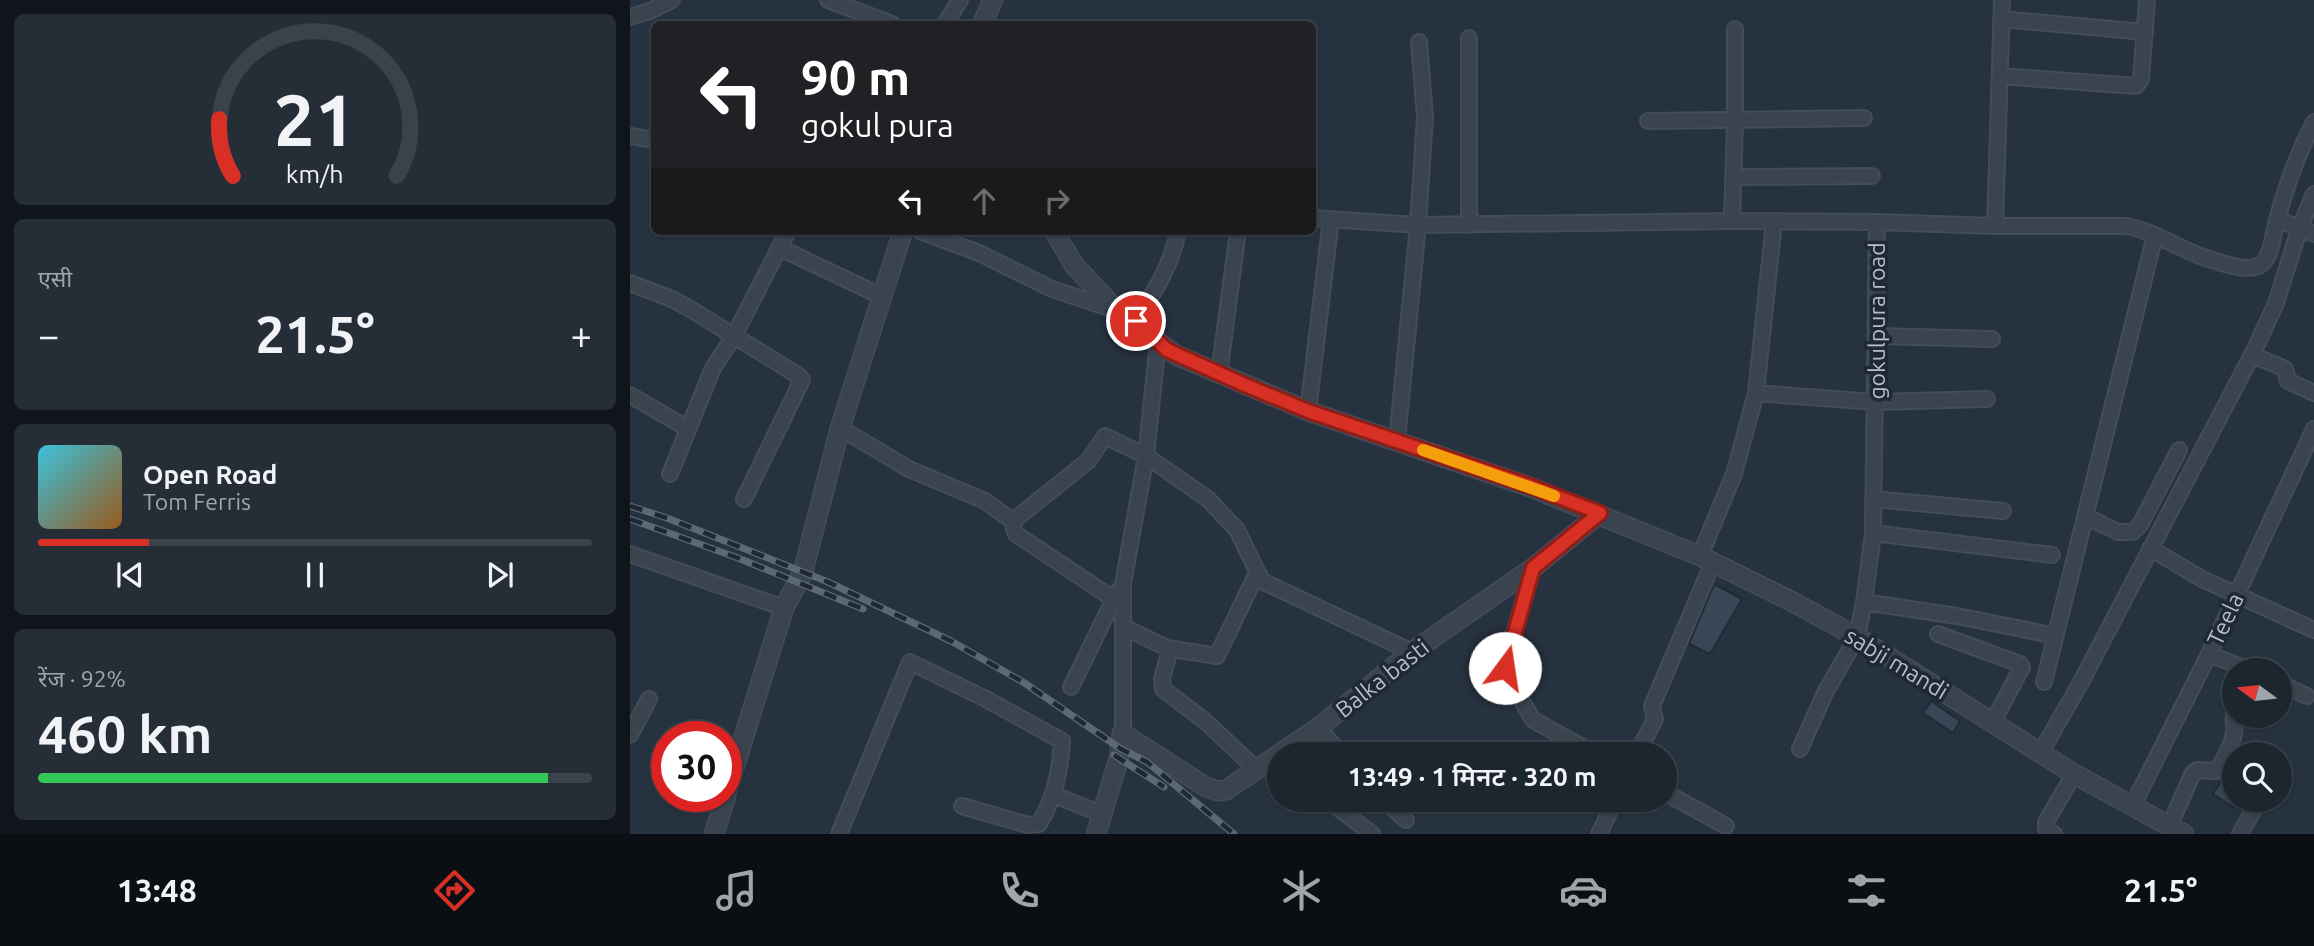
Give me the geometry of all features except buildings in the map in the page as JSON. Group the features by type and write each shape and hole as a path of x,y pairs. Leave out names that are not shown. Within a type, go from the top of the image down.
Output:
{"street":[{"path":"630,17 672,0"},
{"path":"828,0 884,21"},
{"path":"948,21 960,0"},
{"path":"983,21 993,0"},
{"path":"1995,226 2002,0"},
{"path":"2000,76 2136,86 2141,79 2147,0"},
{"path":"2001,19 2145,32"},
{"path":"1732,221 1735,29"},
{"path":"1469,38 1469,225"},
{"path":"1397,441 1418,225 1425,117 1419,42"},
{"path":"1647,121 1864,118"},
{"path":"2041,752 2252,355 2276,303 2303,144 2314,122"},
{"path":"630,136 651,140"},
{"path":"1733,177 1872,176"},
{"path":"2288,223 2314,194"},
{"path":"1316,218 1418,225 1877,222"},
{"path":"1308,411 1331,219"},
{"path":"1644,742 1656,719 1652,706 1707,559 1756,393 1774,222"},
{"name":"gokulpura road","path":"1800,750 1826,691 1857,637 1864,602 1873,533 1877,222 1995,226 2126,226 2147,230 2194,254 2248,268 2260,265 2266,260 2288,223"},
{"path":"2288,223 2314,234"},
{"path":"670,474 713,368 734,337 786,235"},
{"path":"742,743 784,608 803,572 840,428 902,235"},
{"path":"931,235 979,253 1052,289 1116,310"},
{"name":"sabji mandi","path":"1056,235 1074,265 1116,310 1136,321 1176,355 1308,411 1530,486 1707,559 1857,637 2074,774 2176,831"},
{"path":"1136,321 1164,276 1177,235"},
{"path":"1219,374 1237,235"},
{"path":"2044,682 2155,235"},
{"path":"780,248 881,296"},
{"path":"630,283 672,299 802,380 744,499"},
{"path":"1876,336 1992,339"},
{"path":"1096,834 1119,758 1123,733 1123,584 1146,456 1158,342"},
{"path":"2252,355 2285,369 2288,381 2314,393"},
{"path":"1756,393 1875,402 1987,399"},
{"path":"630,395 687,428"},
{"path":"840,428 917,473 985,501 1014,522 1016,534 1112,598"},
{"name":"Teela","path":"2132,807 2209,654 2314,429"},
{"path":"1014,522 1088,460 1105,436 1146,456 1208,499 1237,530 1265,584 1412,652"},
{"path":"2085,516 2118,531 2133,532 2140,525 2179,450"},
{"path":"1873,499 2003,511"},
{"name":"Balka basti","path":"1300,742 1412,652 1533,568 1600,513"},
{"path":"1873,533 2052,555"},
{"path":"2150,548 2202,579 2314,630"},
{"path":"630,554 784,608"},
{"path":"1533,568 1508,654 1506,674 1533,720 1573,742"},
{"path":"1124,627 1170,649 1217,656 1257,573"},
{"path":"1071,687 1112,598 1123,584"},
{"path":"1864,602 1957,615 2056,636"},
{"path":"1938,634 2022,667 1993,722"},
{"path":"1170,649 1161,679 1163,689 1267,766"},
{"path":"2209,654 2222,659"},
{"path":"839,834 911,662 1062,741 1060,770 1054,795 1039,824 1035,826 962,806"},
{"path":"2292,688 2312,694"},
{"path":"630,735 649,699"},
{"path":"1318,728 1331,742"},
{"path":"2176,831 2193,773 2196,770 2213,772 2221,765 2234,733 2233,728"},
{"name":"Balka basti","path":"1123,733 1212,790 1226,790 1267,768"},
{"path":"2054,834 2046,829 2046,822 2074,774"},
{"path":"1054,795 1102,814"},
{"path":"1677,799 1726,826"},
{"path":"714,834 721,812"},
{"path":"1344,812 1372,834"},
{"path":"1397,812 1406,820"},
{"path":"1599,834 1609,812"},
{"path":"2240,834 2252,812"}],"railway":[{"path":"630,506 828,582 951,641 1023,682 1121,749 1147,762 1234,834"},
{"path":"630,519 738,558 863,609"},
{"path":"1114,755 1164,787"}],"slow traffic":[{"path":"1423,450 1554,496"}],"route":[{"path":"1136,321 1167,350 1245,385 1308,411 1530,486 1600,513 1533,568 1505,668"}]}
